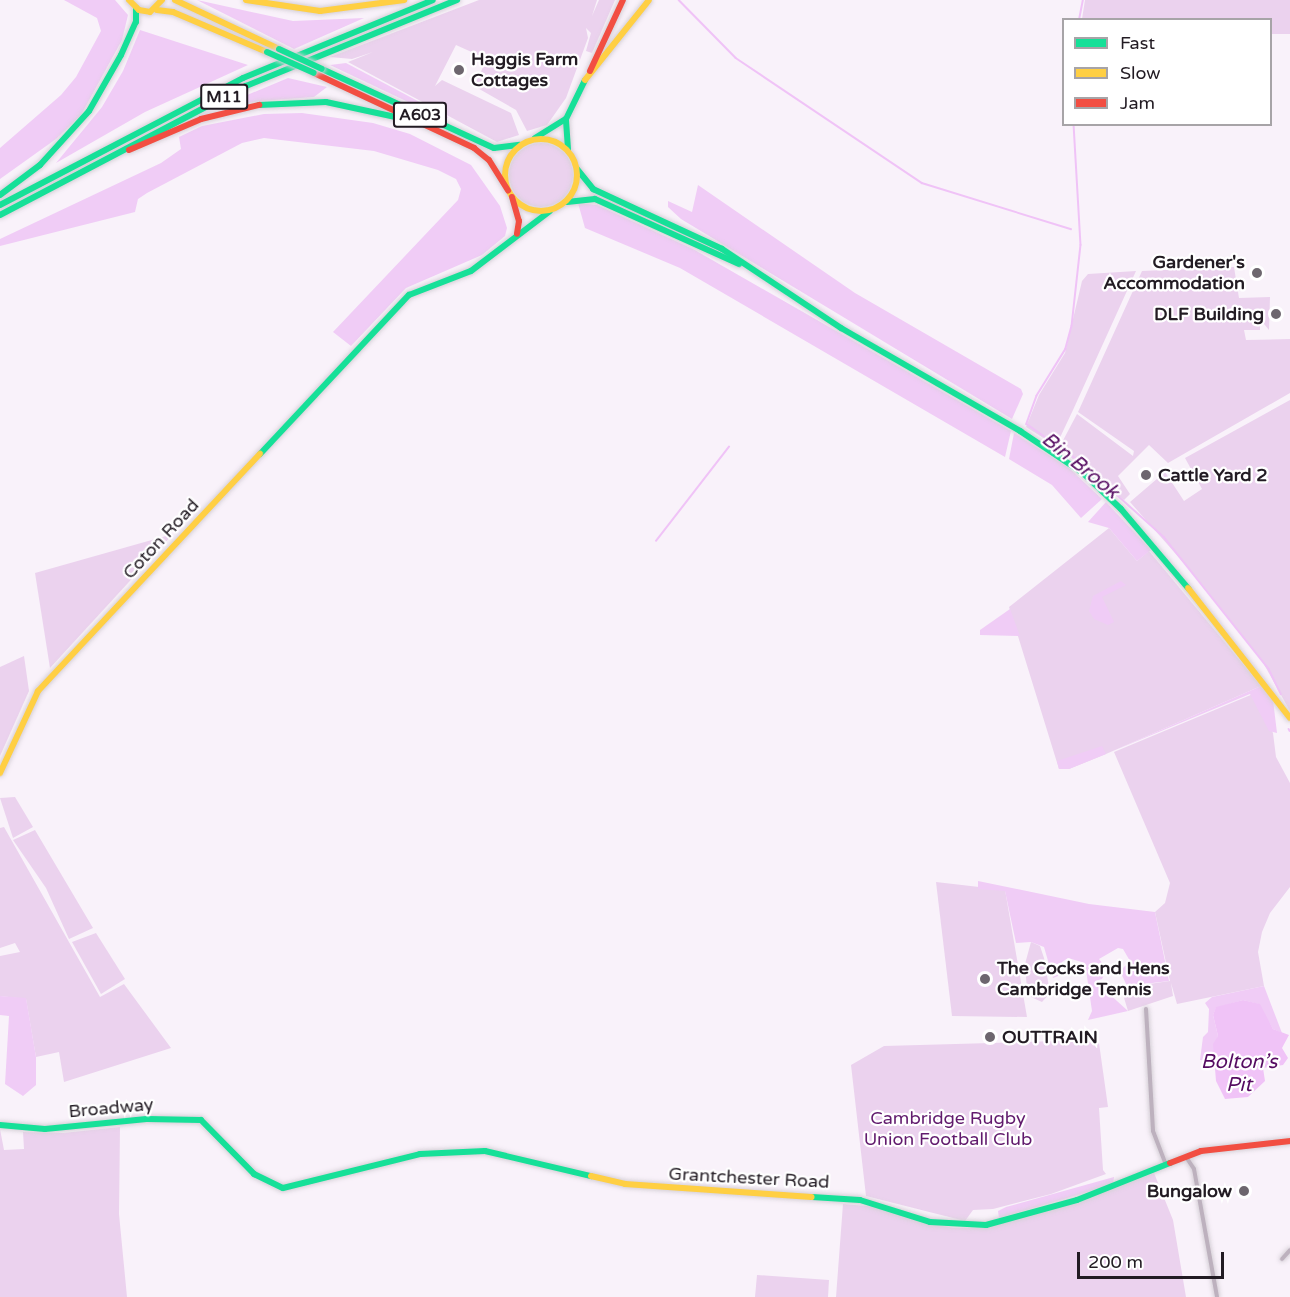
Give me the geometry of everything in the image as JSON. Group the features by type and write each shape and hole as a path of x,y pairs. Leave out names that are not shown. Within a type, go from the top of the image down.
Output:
{"main road":[{"path":"134,3 145,12 157,10 162,0"},
{"name":"A603","path":"175,0 494,148 520,145"},
{"path":"246,0 320,11 373,8 404,0"},
{"name":"M11","path":"0,205 243,78 433,0"},
{"name":"M11","path":"0,215 72,174 246,86 458,0"},
{"path":"623,0 566,119 565,141 577,169 593,189 684,228 732,255 740,264"},
{"path":"585,80 649,0"},
{"path":"0,195 48,158 89,111 125,47 136,22 134,3"},
{"name":"A603","path":"157,10 173,12 267,52 480,152 508,190"},
{"path":"72,174 201,119 266,103 326,102 414,122"},
{"path":"517,236 519,221 508,190 506,165 520,145 566,119"},
{"path":"532,140 555,141 570,153"},
{"path":"566,202 576,187 577,169"},
{"path":"512,197 530,210 550,211 566,202 595,199 740,264 859,339 1020,431 1083,473 1121,509 1183,581 1290,718"},
{"name":"Coton Road","path":"0,773 38,691 409,295 426,285 471,271 550,211"},
{"name":"Broadway","path":"0,1125 45,1129 181,1118 201,1120 219,1135"},
{"name":"Grantchester Road","path":"219,1135 254,1174 283,1188 420,1154 485,1151 635,1185 860,1200 949,1225 986,1225 1016,1220 1166,1166 1186,1156 1229,1146 1290,1141"}],"street":[{"path":"1146,1009 1153,1131 1166,1166"},
{"path":"1186,1156 1194,1170 1217,1297"},
{"path":"1282,1259 1290,1250"}],"green space":[{"path":"479,0 597,0 592,16 599,0 615,0 592,53 586,51 591,33 586,28 588,38 566,98 547,125 527,131 516,110 474,86 487,59 456,45 435,86 442,80 511,113 519,135 497,142 348,62 373,52 352,59 330,57"},
{"path":"1085,0 1290,0 1290,34 1272,34 1272,18 1082,18"},
{"path":"541,143 564,152 573,175 564,198 541,207 518,198 509,175 518,152"},
{"path":"1234,267 1239,298 1270,297 1269,330 1264,324 1260,325 1260,330 1244,330 1246,340 1290,339 1290,393 1168,463 1149,445 1118,476 1130,494 1124,500 1059,448 1077,414 1133,456 1134,451 1078,412 1142,271"},
{"path":"1136,271 1056,446 1026,427 1039,395 1065,353 1082,281 1088,274"},
{"path":"1290,400 1290,711 1261,659 1197,578 1130,502 1165,472 1184,501 1202,489 1185,458"},
{"path":"1109,528 1137,561 1149,551 1261,686 1106,754 1069,769 1059,769 1009,607"},
{"path":"173,534 50,668 35,573"},
{"path":"24,656 29,691 0,756 0,667"},
{"path":"1253,694 1273,733 1276,757 1290,783 1290,887 1270,913 1262,932 1258,952 1264,986 1177,1004 1171,983 1173,996 1128,1011 1121,988 1170,981 1155,912 1165,903 1170,883 1114,752"},
{"path":"15,797 33,827 13,838 0,798"},
{"path":"4,827 100,997 124,984 171,1048 64,1082 59,1052 36,1057 26,999 0,996 0,956 20,952 15,943 0,948 0,828"},
{"path":"35,830 93,928 69,939 46,888 13,840"},
{"name":"The Cocks and Hens Cambridge Tennis","path":"936,882 1005,890 1027,1017 952,1016"},
{"path":"96,933 125,979 101,994 72,942"},
{"path":"1031,942 1040,946 1044,958 1050,993 1042,1002 1031,997 1027,990 1025,964"},
{"name":"Cambridge Rugby Union Football Club","path":"1094,1040 1099,1043 1108,1107 1099,1108 1103,1170 1106,1174 1051,1194 993,1209 973,1210 965,1221 866,1196 851,1065 884,1046"},
{"path":"120,1127 119,1214 127,1297 0,1297 0,1129 4,1150 24,1149 23,1132 63,1133"},
{"path":"1154,1173 1173,1220 1186,1297 836,1297 843,1204 879,1207 920,1222 954,1228 981,1228 1067,1205"},
{"path":"757,1275 829,1280 828,1297 755,1297"}],"shaded area":[{"path":"64,0 115,0 128,15 122,40 81,115 56,139 0,179 0,148 61,95 76,77 101,31 97,18"},
{"path":"197,0 293,21 364,18 294,49"},
{"path":"140,30 248,65 145,112 56,163 102,107 123,71"},
{"path":"346,63 448,117 446,120 330,65"},
{"path":"288,78 327,87 314,97 259,101 211,110"},
{"path":"302,113 373,123 410,134 471,165 500,206 507,228 505,236 482,255 406,288 351,346 333,332 458,200 461,189 456,179 438,170 374,151 264,138 242,143 147,193 138,199 135,212 0,246 0,239 161,163 181,149 179,137 202,126 264,114"},
{"path":"698,185 855,293 1021,389 1023,394 1012,419 681,219 668,207 668,201 692,212"},
{"path":"578,203 597,205 693,249 1011,431 1005,457 680,268 585,228"},
{"path":"1014,433 1069,468 1102,499 1081,518 1052,485 1009,459"},
{"path":"1106,502 1151,550 1137,561 1109,528 1088,522"},
{"path":"1121,581 1126,585 1102,597 1114,622 1108,625 1094,619 1089,611 1093,596"},
{"path":"1010,609 1020,636 980,635 980,630"},
{"path":"1261,686 1273,700 1277,733 1269,731 1250,694 1113,751"},
{"path":"1102,746 1106,754 1069,769 1059,769 1057,761"},
{"path":"978,881 1089,904 1155,912 1169,981 1127,986 1120,971 1130,961 1123,949 1118,948 1099,959 1107,969 1102,979 1095,981 1128,1011 1088,1020 1092,1011 1085,963 1068,958 1062,962 1058,976 1053,978 1044,947 1031,942 1016,943 1005,891 978,889"},
{"path":"1264,986 1282,1033 1273,1029 1258,1004 1243,1000 1216,1008 1213,1015 1218,1036 1214,1048 1217,1061 1200,1060 1203,1037 1208,1032 1209,1009 1205,1003 1212,997"},
{"path":"0,996 26,998 36,1057 36,1085 23,1096 5,1084 9,1016 0,1015"},
{"path":"1114,1177 1113,1183 1101,1188 999,1218 998,1211 1006,1207"}],"water":[{"name":"Bolton’s Pit","path":"1243,1000 1260,1004 1273,1029 1289,1035 1282,1048 1288,1058 1283,1065 1263,1068 1265,1081 1248,1097 1225,1099 1216,1081 1213,1044 1218,1036 1213,1015 1216,1007"}],"waterway":[{"path":"679,0 736,58 922,183 1071,229"},
{"name":"Bin Brook","path":"1079,18 1083,0"},
{"name":"Bin Brook","path":"1074,126 1081,245 1072,326 1066,349 1037,396 1027,424 1078,460 1164,537 1269,669 1281,694"},
{"path":"656,541 729,447"}],"traffic: fast":[{"path":"0,205 243,78 433,0"},
{"path":"0,215 246,86 457,0"},
{"path":"0,195 40,165 89,111 121,55 136,22 136,8"},
{"path":"279,49 322,69"},
{"path":"267,52 314,73"},
{"path":"322,69 494,148 520,145"},
{"path":"568,149 566,119 585,80"},
{"path":"259,105 326,102 414,121"},
{"path":"535,138 566,119"},
{"path":"577,169 593,189 722,249 841,328 1020,431 1083,473 1121,509 1188,588"},
{"path":"567,202 595,199 739,264"},
{"path":"260,454 409,295 471,271 550,211"},
{"path":"0,1125 45,1129 147,1119 201,1120 254,1174 283,1188 420,1154 485,1151 591,1176"},
{"path":"812,1197 860,1200 930,1222 986,1225 1077,1200 1170,1163"}],"traffic: slow":[{"path":"129,0 139,10 150,12 162,0"},
{"path":"175,0 279,49"},
{"path":"246,0 320,11 404,0"},
{"path":"585,80 649,0"},
{"path":"157,10 173,12 267,52"},
{"path":"548,139 567,149 575,161 577,175 575,189 567,201 555,209 534,211 515,201 507,189 505,168 515,149 527,141 548,139"},
{"path":"0,773 38,691 260,454"},
{"path":"1188,588 1290,718"},
{"path":"591,1176 625,1184 812,1197"}],"traffic: jam":[{"path":"590,71 623,0"},
{"path":"314,73 474,148 489,160 508,190"},
{"path":"129,150 201,119 259,105"},
{"path":"512,197 519,221 517,234"},
{"path":"1170,1163 1201,1151 1290,1141"}],"place":[{"name":"Haggis Farm Cottages","path":"459,70"},
{"name":"Gardener's Accommodation","path":"1257,273"},
{"name":"DLF Building","path":"1276,314"},
{"name":"Cattle Yard 2","path":"1146,475"},
{"name":"The Cocks and Hens Cambridge Tennis","path":"985,979"},
{"name":"OUTTRAIN","path":"990,1037"},
{"name":"Bungalow","path":"1244,1191"}]}
